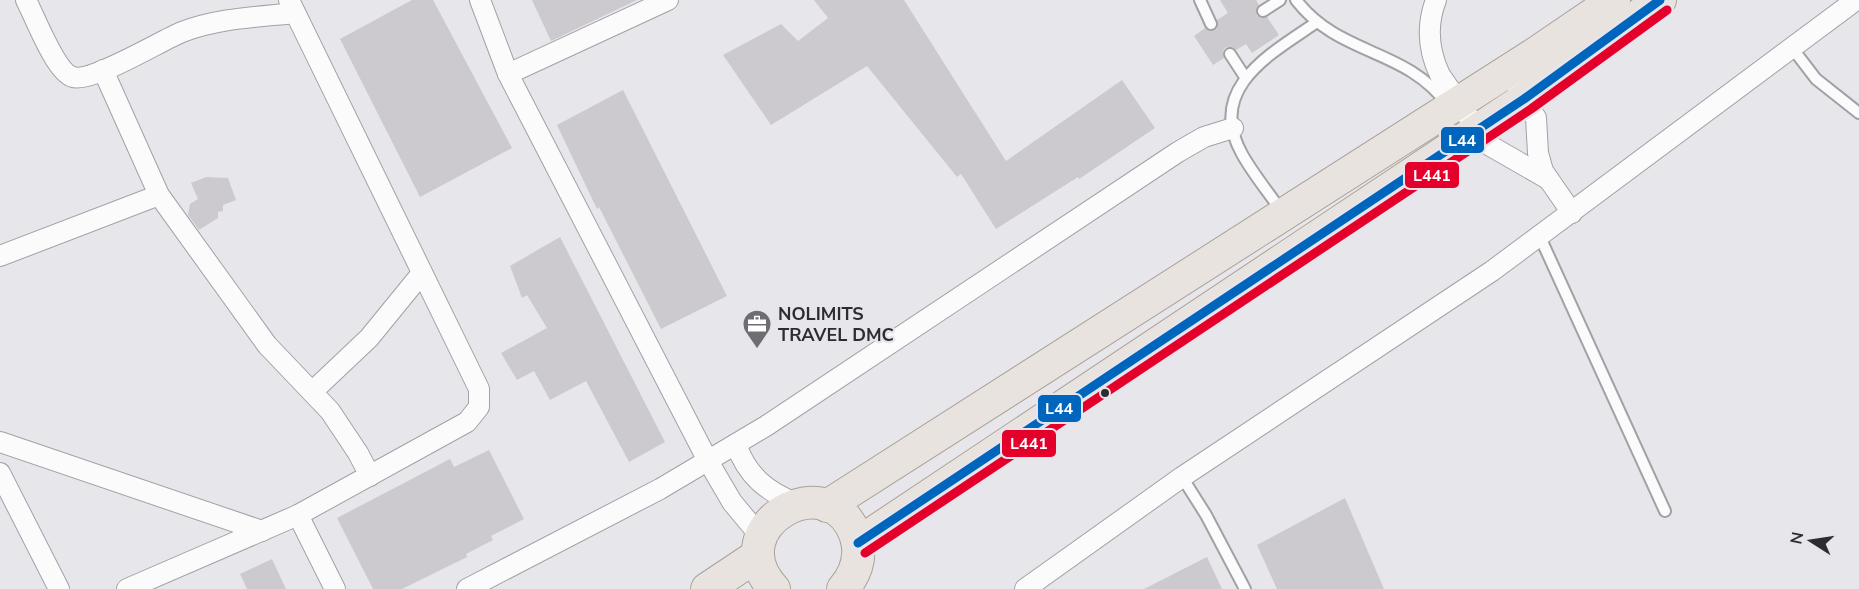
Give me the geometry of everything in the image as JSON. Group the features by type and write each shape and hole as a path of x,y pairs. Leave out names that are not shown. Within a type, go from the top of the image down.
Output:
{"main road":[{"path":"707,589 760,546 775,515 812,505 1284,215 1614,0"},
{"path":"858,543 1524,99 1660,0"},
{"path":"812,505 847,520 858,543 856,568 843,589"},
{"path":"760,546 765,578 774,589"}],"street":[{"path":"26,0 65,74 80,78 103,70 183,32 292,6 479,389 479,407 467,422 298,515 127,589"},
{"path":"480,0 508,74 708,461 760,546"},
{"path":"508,74 668,0"},
{"path":"1436,0 1429,24 1430,50 1454,105 1495,150 1548,179"},
{"path":"1025,589 1182,477 1445,303 1540,237 1856,0"},
{"path":"103,70 159,195 267,345 313,392 345,431 370,476"},
{"path":"1505,72 1536,118 1538,153 1548,179 1572,213"},
{"path":"467,589 611,515 708,461 1178,152 1204,137 1233,128"},
{"path":"0,256 159,195"},
{"path":"313,392 369,338 422,273"},
{"path":"0,442 262,531"},
{"path":"736,444 749,471 770,491 812,505"},
{"path":"0,473 58,589"},
{"path":"298,515 334,589"}],"lane":[{"path":"1200,0 1211,24"},
{"path":"1263,11 1280,0"},
{"path":"1296,0 1317,22 1345,41 1411,69 1454,105"},
{"path":"1284,215 1243,157 1233,128 1236,96 1245,77 1263,60 1317,22"},
{"path":"1793,49 1816,79 1859,113"},
{"path":"1230,54 1245,77"},
{"path":"1540,237 1665,511"},
{"path":"1182,477 1206,515 1245,589"}],"building":[{"path":"412,0 433,0 512,148 420,197 340,39"},
{"path":"532,0 637,0 551,41"},
{"path":"814,0 904,0 1006,161 1122,80 1155,128 1079,179 1078,177 996,229 961,174 957,177 867,66 771,125 723,55 781,24 798,41 828,18"},
{"path":"1220,0 1256,0 1259,5 1256,11 1257,16 1267,17 1279,35 1252,53 1246,44 1236,50 1226,47 1223,51 1224,58 1213,65 1194,36 1205,28 1211,31 1217,29 1217,20 1228,13"},
{"path":"623,90 727,296 661,329 599,207 597,209 557,125"},
{"path":"206,177 228,178 236,200 223,205 223,211 218,212 218,218 199,230 188,215 190,204 198,199 191,183"},
{"path":"560,237 665,442 629,462 586,381 550,400 534,371 517,380 501,353 547,328 527,295 522,298 510,266"},
{"path":"489,450 524,519 491,536 493,540 466,554 467,557 402,589 373,589 337,518 450,459 454,467"},
{"path":"1345,498 1384,589 1277,589 1257,545"},
{"path":"1207,557 1222,589 1144,589"},
{"path":"272,559 286,589 247,589 240,574"}],"transit line":[{"name":"L44","path":"858,543 1524,99 1660,0"},
{"name":"L441","path":"865,553 1531,109 1667,10"}],"place":[{"name":"NOLIMITS TRAVEL DMC","path":"757,350"}]}
